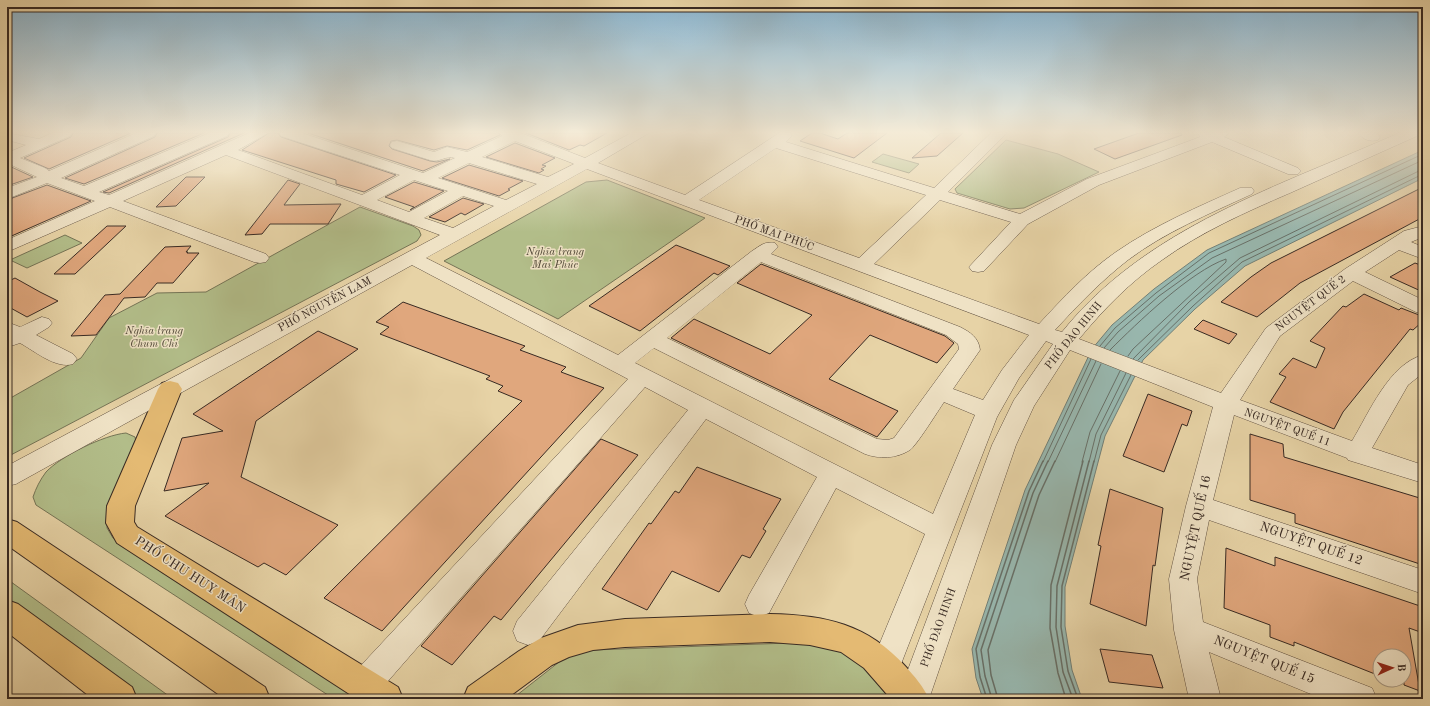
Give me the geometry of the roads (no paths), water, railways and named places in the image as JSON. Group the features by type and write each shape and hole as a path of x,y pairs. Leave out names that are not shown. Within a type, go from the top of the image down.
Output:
{"main road":[{"name":"PHỐ CHU HUY MÂN","path":"170,389 121,506 120,523 127,535 375,692"},
{"path":"7,530 253,699"},
{"path":"7,614 120,699"},
{"path":"480,699 540,656 562,644 584,638 604,635 798,629 832,634 850,640 868,651 885,667 913,699"}],"street":[{"path":"27,166 40,171 47,178 195,230 260,258"},
{"path":"7,194 74,166"},
{"path":"85,192 145,166"},
{"path":"7,247 189,166"},
{"path":"269,166 456,235"},
{"path":"381,166 509,206"},
{"path":"363,201 448,166"},
{"path":"495,166 551,183"},
{"name":"PHỐ NGUYỄN LAM","path":"7,478 582,166"},
{"name":"PHỐ MAI PHÚC","path":"591,166 1074,344"},
{"path":"686,201 739,166"},
{"path":"847,166 1022,220"},
{"path":"861,266 966,166"},
{"path":"978,267 1022,220 1092,182 1133,166"},
{"path":"1284,166 1293,170"},
{"name":"PHỐ ĐÀO HINH","path":"885,667 939,529 988,411 1010,375 1042,333 1079,292 1134,247 1197,212 1302,166"},
{"name":"PHỐ ĐÀO HINH","path":"913,699 990,482 1010,431 1035,387 1074,344 1088,316 1116,287 1144,264 1185,237 1234,211 1337,166"},
{"path":"411,218 461,191"},
{"name":"NGUYỆT QUẾ 2","path":"1225,405 1273,332 1352,273 1410,235 1423,231"},
{"path":"619,365 782,236"},
{"path":"1398,243 1423,254"},
{"path":"652,339 878,449 894,448 902,444 970,350 968,343 963,337 953,331 758,255"},
{"path":"412,258 939,529"},
{"path":"1352,273 1423,308"},
{"path":"11,335 42,323"},
{"path":"11,335 66,359"},
{"name":"NGUYỆT QUẾ 11","path":"1074,344 1225,405 1356,454 1423,474"},
{"path":"1356,454 1400,380 1423,362"},
{"path":"375,692 642,377"},
{"path":"940,392 988,411"},
{"name":"NGUYỆT QUẾ 16","path":"1205,699 1189,630 1183,579 1199,506 1225,405"},
{"path":"528,631 702,408"},
{"path":"759,604 831,474"},
{"name":"NGUYỆT QUẾ 12","path":"1199,506 1423,582"},
{"name":"NGUYỆT QUẾ 15","path":"1189,630 1361,699"}],"water":[{"path":"1389,166 1423,166 1423,178 1245,266 1195,309 1143,360 1105,436 1065,587 1065,626 1072,670 1082,699 983,699 976,678 972,649 1025,490 1092,349 1112,325 1154,289 1207,250"}],"park label":[{"name":"Nghĩa trang Mai Phúc","path":"555,258"},
{"name":"Nghĩa trang Chum Chi","path":"154,337"}]}
